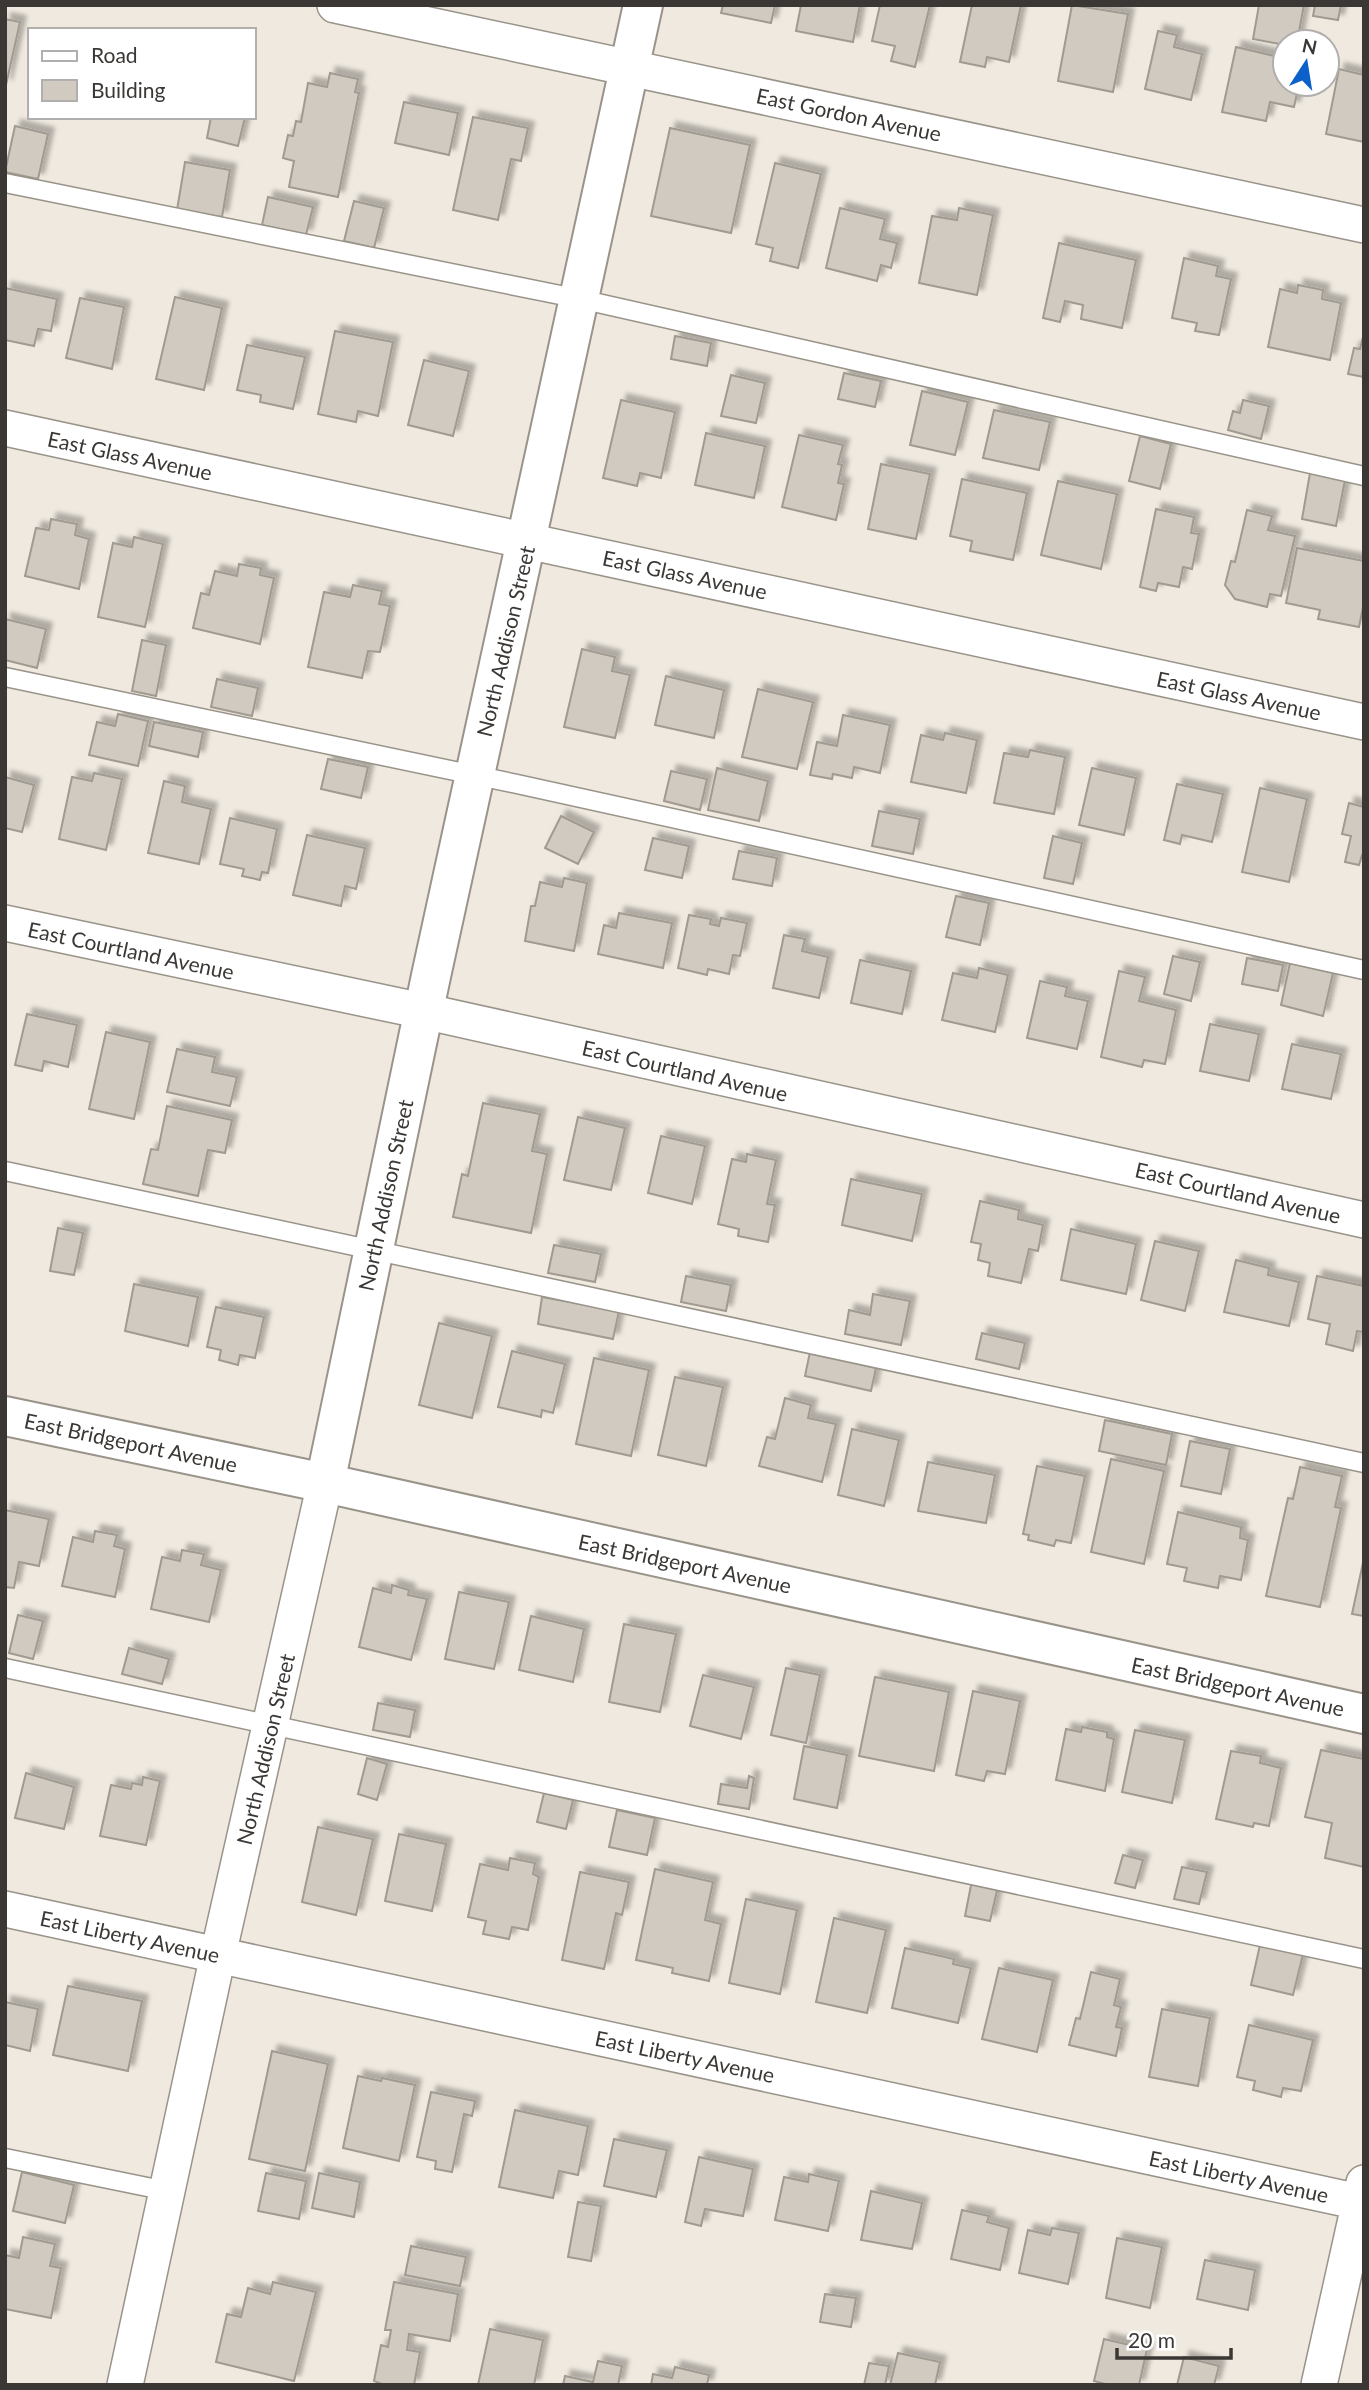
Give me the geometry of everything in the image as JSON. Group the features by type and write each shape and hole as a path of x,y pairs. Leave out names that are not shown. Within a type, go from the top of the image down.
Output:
{"street":[{"name":"East Gordon Avenue","path":"335,5 1364,225"},
{"name":"North Addison Street","path":"125,2385 218,1955 325,1483 423,1011 643,5"},
{"name":"East Glass Avenue","path":"5,428 1364,722"},
{"name":"East Courtland Avenue","path":"5,923 423,1011 1364,1220"},
{"name":"East Bridgeport Avenue","path":"5,1416 325,1483 1364,1714"},
{"name":"East Liberty Avenue","path":"5,1909 1362,2196"},
{"path":"1319,2385 1362,2196"}],"lane":[{"path":"5,183 580,299 1364,476"},
{"path":"5,677 475,775 1364,970"},
{"path":"5,1171 1364,1463"},
{"path":"5,1668 1364,1959"},
{"path":"5,2158 167,2191"}],"building":[{"path":"723,5 775,5 771,23 721,13"},
{"path":"801,5 860,5 853,42 796,31"},
{"path":"880,5 930,5 915,67 891,61 895,46 872,41"},
{"path":"972,5 1021,5 1009,62 987,57 985,67 960,62"},
{"path":"1072,5 1128,14 1113,92 1058,81"},
{"path":"1259,5 1304,5 1300,28 1271,28 1271,42 1253,39"},
{"path":"1315,5 1341,5 1338,20 1313,16"},
{"path":"5,19 20,22 6,85 5,84"},
{"path":"1158,31 1177,35 1174,47 1202,54 1191,100 1145,89"},
{"path":"1236,47 1271,55 1271,98 1296,98 1294,107 1270,102 1266,121 1222,112"},
{"path":"1341,69 1364,75 1364,142 1326,134 1333,98 1341,98"},
{"path":"330,73 358,79 355,92 359,93 338,197 289,187 294,161 283,158 288,135 293,136 296,121 301,122 308,83 327,87"},
{"path":"404,102 458,113 449,155 395,143"},
{"path":"473,117 528,128 521,161 511,159 498,220 453,210"},
{"path":"211,119 245,119 238,146 207,138"},
{"path":"15,126 48,134 38,179 5,172"},
{"path":"670,128 750,145 731,233 651,216"},
{"path":"185,162 230,170 222,217 177,210"},
{"path":"775,163 821,174 798,268 770,261 773,248 756,244"},
{"path":"268,197 313,207 306,235 262,225"},
{"path":"354,201 384,208 374,248 344,241"},
{"path":"840,208 885,219 880,239 897,243 891,268 881,265 877,281 826,268"},
{"path":"959,208 993,215 977,295 919,283 932,216 957,220"},
{"path":"1059,243 1136,260 1122,328 1081,319 1083,305 1065,301 1060,322 1043,318"},
{"path":"1184,258 1218,266 1216,276 1231,279 1219,335 1195,331 1197,323 1172,318"},
{"path":"1298,285 1323,290 1322,299 1341,303 1330,360 1268,347 1280,289 1297,293"},
{"path":"5,288 57,299 51,331 38,329 34,346 5,340"},
{"path":"175,297 222,308 204,390 156,379"},
{"path":"80,298 124,307 112,369 66,358"},
{"path":"335,331 393,342 378,416 358,411 356,422 318,414"},
{"path":"1364,333 1364,377 1348,374 1354,348 1360,349"},
{"path":"675,336 711,343 707,366 671,359"},
{"path":"247,345 305,357 293,409 260,402 261,395 237,390"},
{"path":"424,360 469,371 453,436 408,425"},
{"path":"844,373 881,381 875,407 838,399"},
{"path":"731,375 765,383 756,423 721,416"},
{"path":"922,391 968,402 955,455 910,445"},
{"path":"621,400 675,412 661,478 640,473 637,486 603,478"},
{"path":"1243,400 1269,406 1261,439 1228,430 1233,411 1240,413"},
{"path":"994,410 1050,422 1039,470 983,458"},
{"path":"706,433 765,446 754,498 695,485"},
{"path":"799,435 843,445 838,464 842,465 838,483 844,484 836,520 782,507"},
{"path":"1140,436 1171,444 1160,489 1129,481"},
{"path":"881,464 930,474 916,539 868,529"},
{"path":"1310,473 1345,480 1336,526 1302,519"},
{"path":"962,479 1027,493 1013,560 970,551 972,541 950,536"},
{"path":"1058,481 1117,494 1101,569 1041,555"},
{"path":"1156,509 1194,517 1191,533 1199,534 1192,569 1183,567 1179,587 1158,583 1156,591 1140,587"},
{"path":"1247,510 1272,516 1268,530 1295,536 1281,596 1270,594 1267,607 1235,599 1225,585 1231,561 1235,562"},
{"path":"51,519 77,524 75,535 89,539 79,589 25,576 36,528 49,530"},
{"path":"134,537 163,544 145,627 98,617 113,543 132,547"},
{"path":"1297,548 1364,561 1364,602 1359,627 1318,619 1320,610 1286,603"},
{"path":"239,564 261,568 260,575 274,578 260,644 193,628 201,593 209,595 215,571 237,576"},
{"path":"353,585 382,591 379,604 390,606 380,652 368,651 362,678 308,667 324,592 350,597"},
{"path":"5,619 46,629 37,668 5,660"},
{"path":"142,640 166,645 156,696 132,691"},
{"path":"582,649 615,657 612,671 630,675 615,738 564,727"},
{"path":"666,676 724,690 714,738 655,725"},
{"path":"217,679 258,688 252,716 211,707"},
{"path":"758,689 813,702 797,769 742,757"},
{"path":"118,714 148,721 138,766 89,755 97,722 115,726"},
{"path":"843,715 890,725 880,773 854,767 852,778 833,774 832,779 810,775 817,742 837,746"},
{"path":"154,722 203,732 198,757 149,746"},
{"path":"945,733 977,740 966,793 911,782 921,735 943,740"},
{"path":"1030,750 1065,757 1054,814 994,803 1004,753 1028,757"},
{"path":"328,759 368,767 361,798 321,789"},
{"path":"717,768 768,781 759,821 708,810"},
{"path":"1092,768 1136,778 1124,835 1079,825"},
{"path":"671,771 707,779 700,810 664,801"},
{"path":"94,773 122,779 106,850 59,839 72,777 92,781"},
{"path":"5,777 34,785 22,832 5,828"},
{"path":"164,781 185,786 182,802 211,809 199,864 148,853"},
{"path":"1177,784 1223,794 1212,842 1182,835 1180,844 1164,840"},
{"path":"1260,788 1307,799 1289,882 1242,872"},
{"path":"1349,803 1364,807 1364,855 1359,865 1345,862 1351,836 1342,834"},
{"path":"879,811 920,819 913,854 872,846"},
{"path":"561,816 594,832 578,864 545,848"},
{"path":"230,818 277,829 268,873 262,872 260,880 242,876 244,869 220,864"},
{"path":"307,835 365,848 356,889 345,886 341,906 293,895"},
{"path":"1053,836 1082,843 1073,884 1044,878"},
{"path":"653,838 689,846 682,878 645,870"},
{"path":"739,851 777,858 772,886 733,879"},
{"path":"564,878 587,883 574,951 525,941 531,906 535,906 540,882 562,887"},
{"path":"956,896 989,903 980,945 946,937"},
{"path":"619,913 672,923 663,968 598,954 604,925 616,928"},
{"path":"689,915 711,919 710,924 719,926 721,918 747,923 740,956 733,955 729,974 708,969 707,975 678,968"},
{"path":"784,935 805,939 802,951 828,957 819,998 773,988"},
{"path":"1173,956 1200,962 1191,1001 1164,994"},
{"path":"1247,958 1283,965 1278,991 1242,984"},
{"path":"860,960 911,971 902,1014 851,1003"},
{"path":"1290,963 1333,973 1323,1016 1281,1005"},
{"path":"979,968 1008,975 995,1032 942,1020 953,973 977,978"},
{"path":"1119,971 1145,977 1139,1001 1176,1010 1165,1064 1144,1060 1142,1067 1101,1057"},
{"path":"1040,981 1067,987 1065,996 1088,1001 1077,1049 1027,1038"},
{"path":"27,1014 77,1025 68,1067 44,1061 42,1071 15,1065"},
{"path":"1210,1024 1259,1034 1249,1081 1200,1071"},
{"path":"106,1032 150,1042 134,1119 89,1109"},
{"path":"1292,1044 1341,1054 1331,1099 1282,1089"},
{"path":"177,1049 215,1057 212,1072 237,1077 230,1106 167,1092"},
{"path":"483,1103 540,1114 532,1151 547,1154 531,1233 453,1217 462,1174 468,1176"},
{"path":"167,1106 232,1120 225,1153 208,1150 198,1196 143,1184 151,1149 158,1150"},
{"path":"578,1117 625,1128 611,1190 564,1180"},
{"path":"661,1136 705,1146 692,1204 648,1193"},
{"path":"747,1154 776,1160 767,1204 775,1205 768,1242 738,1236 739,1229 718,1224 732,1159 746,1162"},
{"path":"851,1179 922,1194 912,1241 842,1225"},
{"path":"980,1201 1019,1210 1018,1219 1043,1225 1038,1251 1029,1249 1021,1283 988,1276 990,1263 978,1260 981,1244 971,1242"},
{"path":"58,1228 83,1233 74,1275 50,1271"},
{"path":"1071,1229 1136,1244 1126,1294 1061,1280"},
{"path":"1155,1241 1199,1251 1185,1311 1141,1300"},
{"path":"554,1245 601,1254 595,1282 548,1273"},
{"path":"1236,1260 1269,1268 1268,1275 1299,1282 1289,1326 1224,1312"},
{"path":"686,1276 731,1285 726,1311 681,1302"},
{"path":"1317,1276 1364,1286 1364,1332 1357,1331 1353,1351 1326,1344 1330,1324 1308,1319"},
{"path":"134,1284 198,1297 188,1346 125,1331"},
{"path":"873,1294 910,1301 901,1345 845,1334 849,1310 870,1315"},
{"path":"542,1297 619,1311 613,1339 538,1324"},
{"path":"216,1307 264,1317 255,1358 240,1355 238,1365 219,1360 221,1350 207,1347"},
{"path":"439,1323 492,1336 472,1418 419,1405"},
{"path":"982,1333 1025,1343 1019,1369 976,1359"},
{"path":"512,1351 565,1364 553,1413 542,1410 541,1417 498,1407"},
{"path":"810,1352 876,1368 871,1391 805,1376"},
{"path":"594,1358 649,1370 631,1456 576,1444"},
{"path":"675,1377 723,1387 706,1466 658,1455"},
{"path":"785,1398 811,1405 808,1418 836,1424 822,1482 759,1466 767,1437 775,1439"},
{"path":"1105,1420 1172,1434 1166,1465 1099,1451"},
{"path":"852,1429 899,1440 884,1506 838,1495"},
{"path":"1190,1441 1230,1449 1221,1494 1181,1486"},
{"path":"1111,1459 1164,1471 1144,1564 1091,1552"},
{"path":"928,1462 995,1475 986,1523 918,1511"},
{"path":"1037,1466 1085,1476 1071,1543 1056,1540 1054,1546 1028,1540 1029,1535 1023,1534"},
{"path":"1300,1467 1342,1476 1335,1507 1341,1508 1320,1607 1266,1596 1288,1498 1293,1499"},
{"path":"5,1510 49,1519 39,1566 19,1562 14,1588 5,1587"},
{"path":"1178,1512 1241,1527 1240,1538 1248,1540 1241,1580 1220,1576 1218,1588 1184,1581 1187,1568 1167,1564"},
{"path":"95,1531 117,1535 114,1546 125,1549 115,1597 62,1586 73,1537 93,1542"},
{"path":"182,1550 204,1554 201,1565 221,1570 209,1622 151,1609 162,1557 180,1561"},
{"path":"1364,1558 1364,1616 1352,1614"},
{"path":"392,1585 409,1590 408,1595 427,1599 411,1660 359,1647 373,1588 391,1593"},
{"path":"459,1592 509,1602 494,1669 445,1659"},
{"path":"18,1615 43,1621 33,1659 9,1653"},
{"path":"531,1616 584,1629 573,1682 519,1670"},
{"path":"624,1624 676,1634 660,1712 609,1702"},
{"path":"129,1648 169,1659 162,1684 122,1674"},
{"path":"786,1668 820,1675 806,1743 771,1735"},
{"path":"703,1675 754,1687 741,1739 690,1726"},
{"path":"875,1677 949,1692 934,1771 859,1756"},
{"path":"973,1691 1020,1701 1005,1774 987,1771 984,1781 956,1775"},
{"path":"378,1703 415,1710 410,1737 373,1730"},
{"path":"1082,1727 1107,1732 1107,1737 1114,1739 1105,1791 1056,1780 1066,1729 1081,1732"},
{"path":"1135,1730 1185,1740 1172,1803 1122,1792"},
{"path":"804,1746 847,1755 837,1808 794,1799"},
{"path":"1321,1750 1364,1759 1364,1867 1325,1858 1332,1823 1305,1817"},
{"path":"1231,1751 1261,1756 1260,1763 1281,1768 1269,1826 1254,1823 1253,1827 1216,1819"},
{"path":"367,1758 387,1764 377,1800 358,1794"},
{"path":"26,1773 74,1787 64,1829 15,1818"},
{"path":"749,1776 754,1778 749,1809 718,1804 721,1784 747,1788"},
{"path":"143,1777 160,1781 146,1845 100,1836 111,1785 131,1789 132,1783 142,1785"},
{"path":"544,1793 573,1800 566,1829 537,1822"},
{"path":"617,1810 655,1818 647,1855 609,1847"},
{"path":"318,1827 373,1839 356,1915 302,1902"},
{"path":"399,1834 446,1844 432,1911 385,1901"},
{"path":"1123,1855 1143,1860 1135,1888 1115,1883"},
{"path":"510,1858 535,1863 533,1874 539,1877 528,1930 512,1927 509,1939 483,1934 486,1921 468,1917 480,1864 508,1870"},
{"path":"1182,1867 1207,1872 1199,1904 1174,1899"},
{"path":"655,1869 713,1882 705,1920 721,1924 709,1981 672,1973 673,1968 636,1960"},
{"path":"580,1872 629,1882 622,1915 616,1913 604,1969 562,1960"},
{"path":"972,1880 998,1886 990,1921 965,1916"},
{"path":"746,1899 797,1910 780,1994 729,1983"},
{"path":"834,1918 886,1930 867,2013 816,2002"},
{"path":"1260,1945 1303,1954 1293,1995 1251,1985"},
{"path":"905,1948 954,1959 953,1964 971,1968 958,2023 892,2008"},
{"path":"999,1968 1053,1980 1037,2052 982,2039"},
{"path":"1091,1972 1120,1979 1114,2005 1121,2007 1116,2027 1122,2028 1116,2056 1069,2045 1076,2018 1080,2019"},
{"path":"68,1986 142,2001 128,2071 53,2055"},
{"path":"5,2002 38,2009 30,2051 5,2045"},
{"path":"1162,2009 1210,2018 1198,2086 1149,2077"},
{"path":"1249,2025 1313,2040 1301,2091 1283,2088 1281,2097 1253,2090 1255,2081 1237,2077"},
{"path":"272,2051 328,2064 305,2171 249,2159"},
{"path":"358,2076 415,2085 399,2161 343,2148"},
{"path":"431,2092 475,2101 472,2116 464,2114 452,2172 435,2169 436,2161 417,2157"},
{"path":"515,2110 588,2126 578,2175 559,2171 553,2198 499,2187"},
{"path":"614,2139 667,2150 656,2197 604,2186"},
{"path":"699,2157 753,2169 743,2216 705,2209 701,2226 685,2222"},
{"path":"22,2172 74,2185 65,2223 13,2211"},
{"path":"266,2173 306,2181 299,2219 258,2211"},
{"path":"319,2173 360,2182 354,2217 312,2208"},
{"path":"809,2174 839,2181 828,2231 775,2220 784,2177 808,2182"},
{"path":"871,2191 922,2203 912,2249 861,2240"},
{"path":"578,2202 601,2206 591,2261 568,2257"},
{"path":"962,2210 989,2216 987,2222 1009,2228 1000,2270 951,2259"},
{"path":"1052,2228 1079,2233 1068,2284 1019,2273 1028,2230 1050,2235"},
{"path":"23,2237 55,2244 50,2266 61,2268 51,2318 5,2309 5,2255 19,2258"},
{"path":"1117,2238 1162,2247 1150,2308 1106,2298"},
{"path":"411,2246 466,2257 460,2286 405,2275"},
{"path":"1205,2260 1255,2270 1248,2310 1197,2299"},
{"path":"273,2282 316,2292 294,2381 216,2362 227,2314 241,2317 248,2288 270,2294"},
{"path":"394,2282 458,2294 450,2341 409,2334 407,2350 420,2352 414,2385 384,2385 374,2381 381,2345 388,2347 391,2330 385,2330"},
{"path":"825,2294 856,2298 851,2327 820,2322"},
{"path":"490,2329 543,2340 534,2385 478,2385"},
{"path":"1104,2339 1147,2349 1139,2385 1109,2385 1094,2381"},
{"path":"898,2353 940,2362 935,2385 890,2385"},
{"path":"1184,2357 1219,2366 1214,2385 1177,2385"},
{"path":"598,2361 622,2366 618,2385 563,2385 565,2376 593,2382"},
{"path":"869,2363 889,2366 885,2385 864,2385"},
{"path":"675,2367 709,2375 707,2385 651,2385 653,2374 672,2378"}]}
